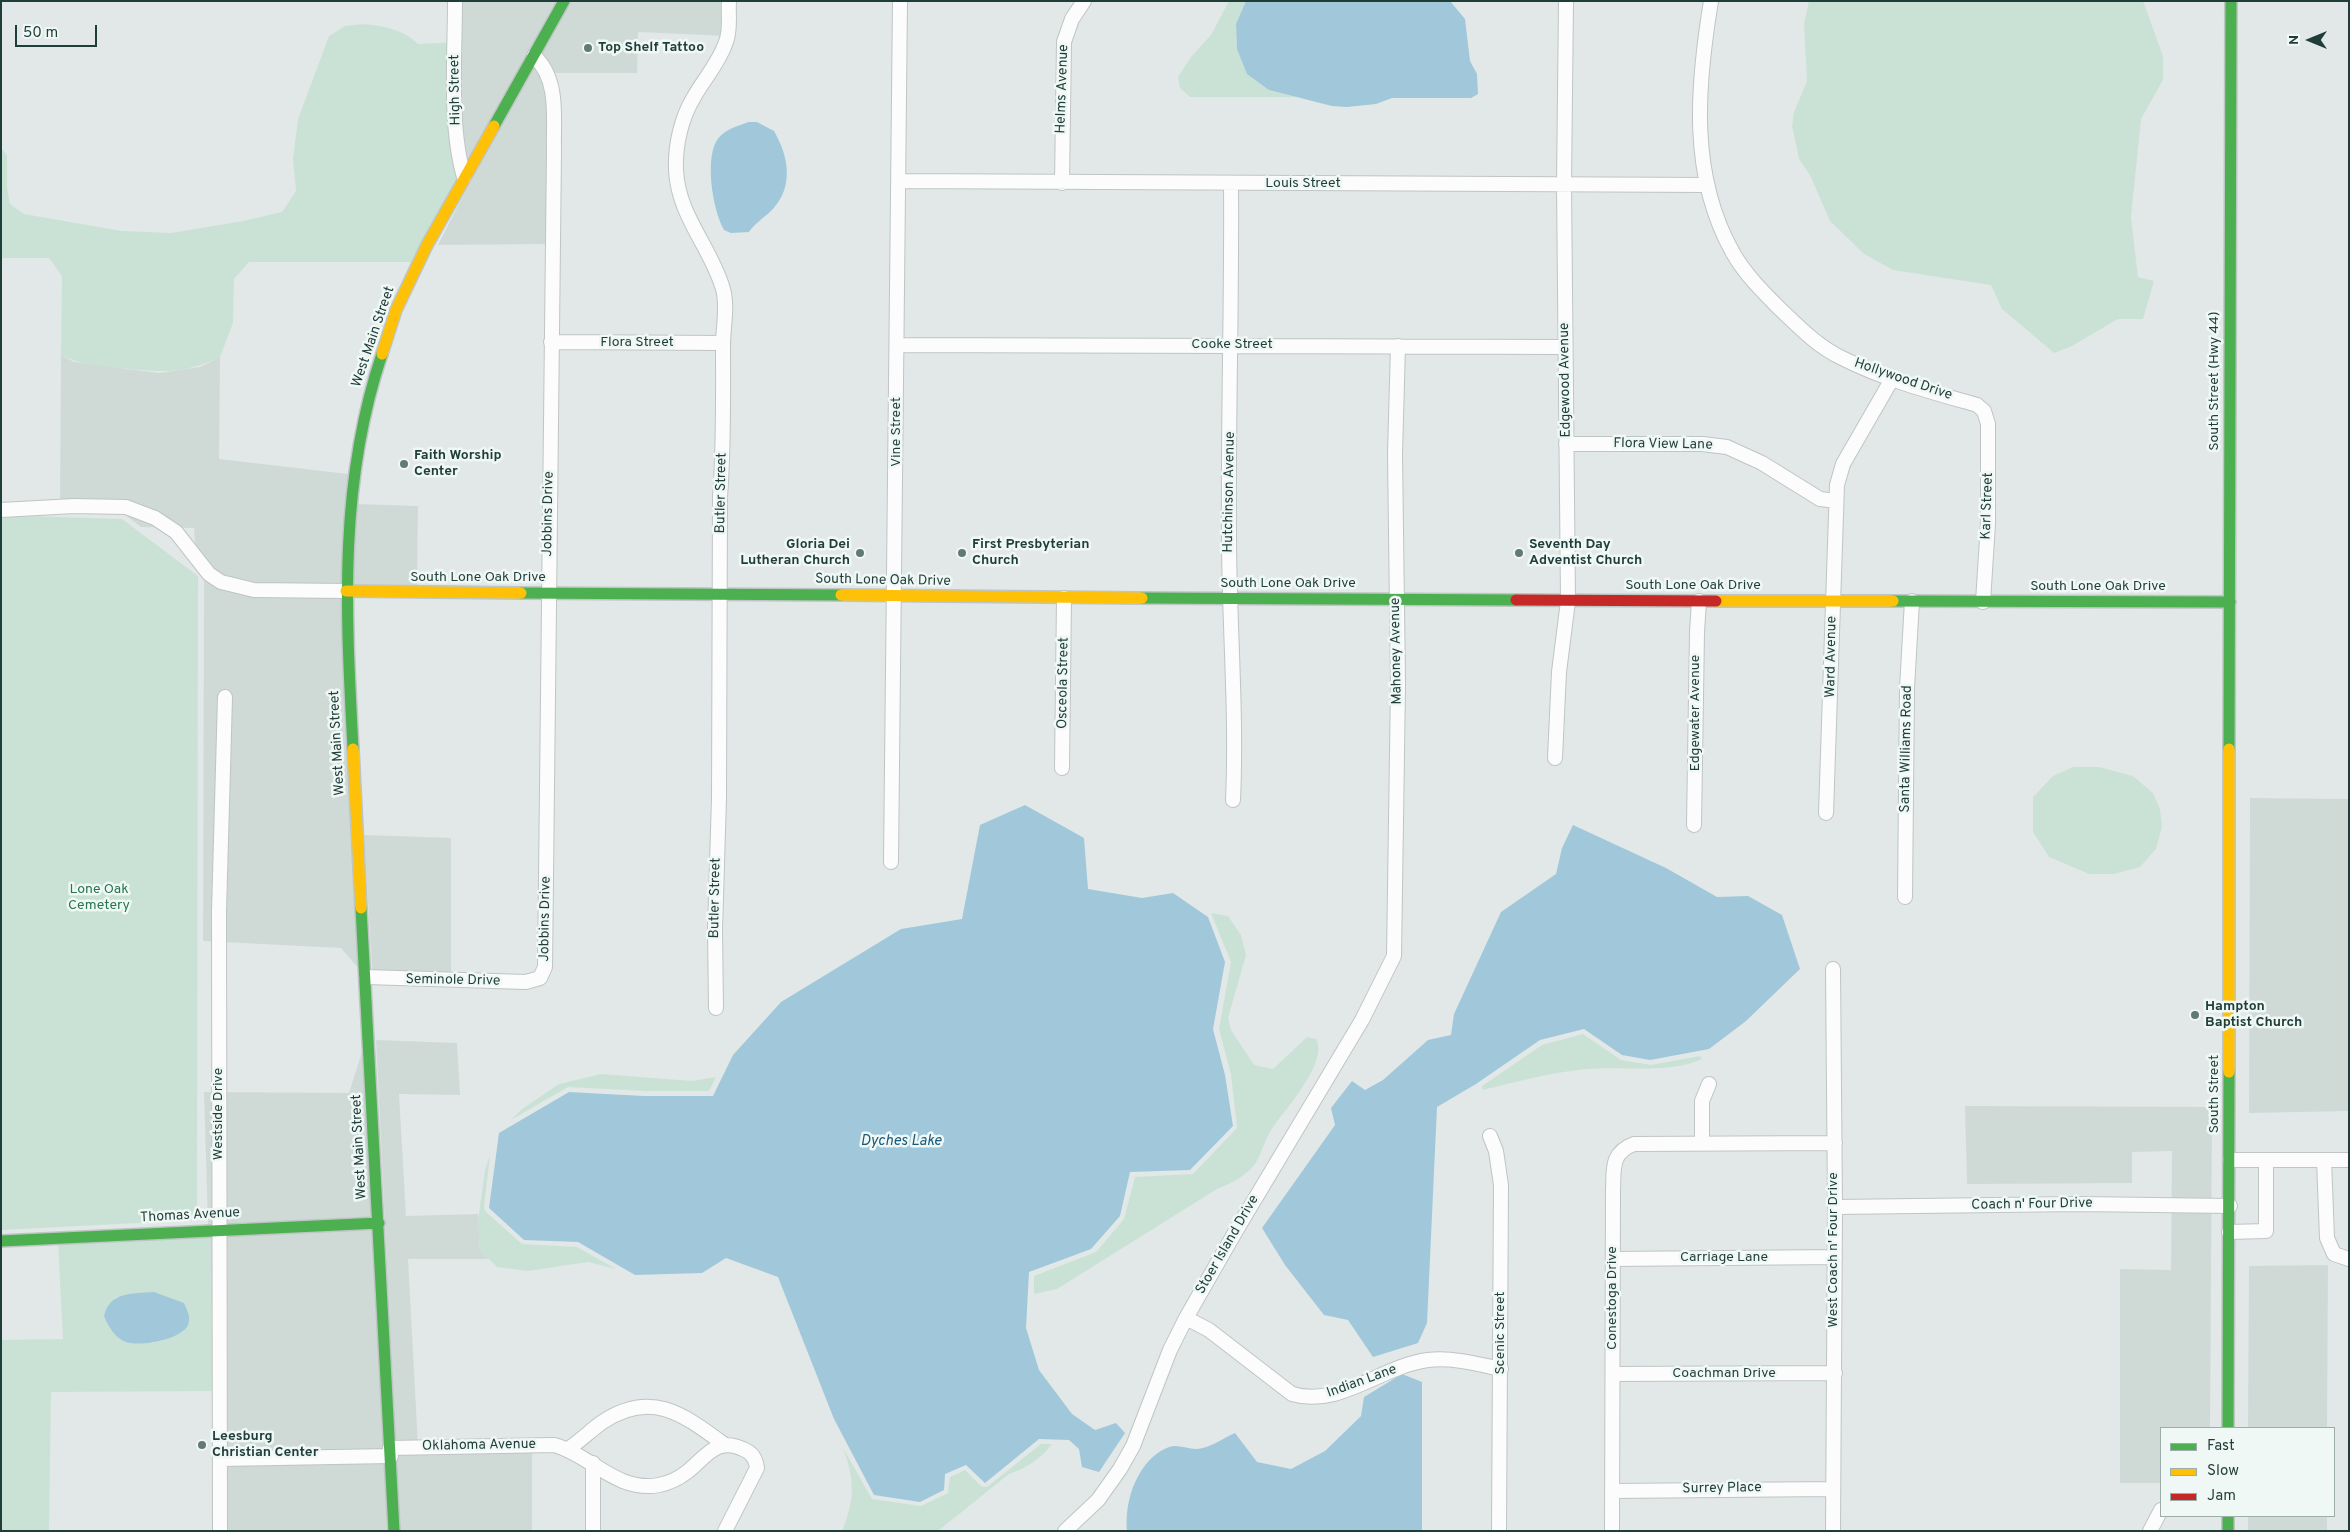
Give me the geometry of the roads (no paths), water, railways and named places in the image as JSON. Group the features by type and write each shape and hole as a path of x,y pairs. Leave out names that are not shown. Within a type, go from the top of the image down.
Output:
{"main road":[{"name":"West Main Street","path":"394,1531 346,592 348,520 356,461 374,377 396,310 413,273 464,177 564,1"},
{"name":"South Street (Hwy 44)","path":"2230,760 2231,1"},
{"name":"South Lone Oak Drive","path":"346,592 1699,602 2230,602"},
{"name":"South Street","path":"2228,1427 2230,760"},
{"name":"Thomas Avenue","path":"1,1241 219,1229 379,1223"},
{"path":"2228,1517 2228,1531"}],"street":[{"name":"High Street","path":"454,1 455,110 459,156 464,177"},
{"name":"Butler Street","path":"716,1008 715,929 724,293 716,271 690,224 681,201 677,178 676,153 686,114 693,99 720,58 726,42 730,29 729,1"},
{"name":"Vine Street","path":"891,862 896,596 900,1"},
{"name":"Helms Avenue","path":"1062,183 1064,42 1072,18 1084,1"},
{"name":"Edgewood Avenue","path":"1555,758 1559,672 1568,601 1564,185 1566,1"},
{"name":"Hollywood Drive","path":"1711,1 1701,77 1700,144 1714,212 1734,254 1766,295 1822,347 1852,363 1892,379 1977,405 1984,410"},
{"name":"Jobbins Drive","path":"534,56 541,62 553,87 548,593 549,765 545,967 540,978"},
{"name":"Louis Street","path":"900,181 1707,185"},
{"name":"Hutchinson Avenue","path":"1231,184 1228,535 1235,758 1233,800"},
{"name":"Flora Street","path":"551,342 723,343"},
{"name":"Cooke Street","path":"898,345 1565,348"},
{"name":"Mahoney Avenue","path":"1394,956 1398,685 1395,454 1398,346"},
{"name":"Ward Avenue","path":"1826,813 1837,485 1843,464 1892,379"},
{"name":"Karl Street","path":"1983,602 1989,485 1988,424 1984,410"},
{"name":"Flora View Lane","path":"1566,444 1702,444 1726,447 1762,463 1820,499 1836,501"},
{"path":"1,510 74,506 126,507 155,518 176,532 209,574 221,582 254,590 346,592"},
{"name":"Osceola Street","path":"1062,768 1064,598"},
{"name":"Edgewater Avenue","path":"1694,825 1699,602"},
{"name":"Santa Williams Road","path":"1905,896 1907,688 1912,602"},
{"name":"Westside Drive","path":"220,1531 219,912 226,697"},
{"name":"Stoer Island Drive","path":"1064,1531 1098,1500 1120,1469 1133,1446 1170,1350 1186,1318 1362,1020 1394,956"},
{"name":"West Coach n' Four Drive","path":"1833,969 1835,1144 1833,1531"},
{"name":"Seminole Drive","path":"366,977 526,982 540,978"},
{"path":"1702,1143 1702,1101 1709,1084"},
{"name":"Scenic Street","path":"1490,1136 1496,1151 1501,1184 1499,1531"},
{"name":"Conestoga Drive","path":"1612,1531 1614,1164 1619,1152 1634,1144 1835,1144"},
{"path":"2230,1160 2349,1160"},
{"path":"2229,1232 2266,1231 2266,1160"},
{"path":"2324,1160 2329,1247 2334,1254 2349,1259"},
{"name":"Coach n' Four Drive","path":"1835,1207 2079,1204 2230,1206"},
{"name":"Carriage Lane","path":"1613,1259 1835,1257"},
{"name":"Indian Lane","path":"1186,1318 1209,1330 1292,1394 1304,1397 1330,1395 1382,1374 1429,1360 1462,1362 1501,1369"},
{"name":"Coachman Drive","path":"1613,1374 1835,1373"},
{"path":"725,1445 701,1428 664,1408 642,1405 614,1415 568,1449 593,1463 609,1477 620,1481 656,1485 679,1478 705,1454 725,1445 738,1446 747,1450 757,1462 757,1468 725,1531"},
{"name":"Oklahoma Avenue","path":"220,1459 554,1445 568,1449"},
{"path":"593,1463 593,1531"},
{"name":"Surrey Place","path":"1612,1490 1832,1489"},
{"path":"2150,1531 2160,1512"}],"water":[{"path":"1246,1 1450,1 1465,19 1470,61 1477,74 1478,94 1471,98 1392,98 1376,104 1347,107 1332,106 1269,90 1247,74 1237,49 1236,24"},
{"path":"749,122 757,122 774,131 786,161 786,182 784,192 779,201 749,232 731,233 724,230 720,222 712,186 711,162 716,142 722,134"},
{"name":"Dyches Lake","path":"1025,805 1084,838 1088,889 1142,898 1173,893 1208,917 1225,962 1213,1029 1225,1075 1233,1126 1190,1170 1130,1172 1120,1216 1091,1249 1029,1272 1026,1328 1039,1370 1072,1414 1095,1430 1116,1423 1125,1433 1099,1472 1082,1467 1079,1449 1069,1440 1039,1439 985,1483 966,1465 945,1474 944,1490 920,1502 874,1495 834,1419 778,1277 726,1258 702,1273 635,1275 578,1242 524,1240 489,1208 499,1133 569,1092 644,1096 713,1096 733,1055 781,1002 901,929 962,919 980,825"},
{"path":"1573,825 1666,868 1717,897 1748,896 1782,915 1800,969 1746,1021 1709,1049 1650,1060 1622,1055 1584,1029 1540,1040 1476,1084 1437,1107 1427,1323 1418,1343 1373,1357 1348,1320 1324,1315 1285,1265 1262,1228 1335,1125 1331,1108 1352,1081 1365,1090 1383,1080 1428,1040 1451,1035 1454,1014 1501,912 1556,874 1562,848"},
{"path":"154,1292 184,1303 189,1316 188,1325 177,1335 150,1343 132,1343 118,1338 104,1316 111,1302 123,1295"},
{"path":"1402,1374 1422,1382 1422,1531 1127,1531 1128,1506 1135,1482 1141,1471 1158,1453 1172,1446 1201,1449 1235,1433 1257,1462 1291,1469 1325,1451 1361,1416 1364,1397"}],"place":[{"name":"Top Shelf Tattoo","path":"588,48"},
{"name":"Faith Worship Center","path":"404,464"},
{"name":"Gloria Dei Lutheran Church","path":"860,553"},
{"name":"First Presbyterian Church","path":"962,553"},
{"name":"Seventh Day Adventist Church","path":"1519,553"},
{"name":"Hampton Baptist Church","path":"2195,1015"},
{"name":"Leesburg Christian Center","path":"202,1445"}],"park label":[{"name":"Lone Oak Cemetery","path":"99,898"}]}
